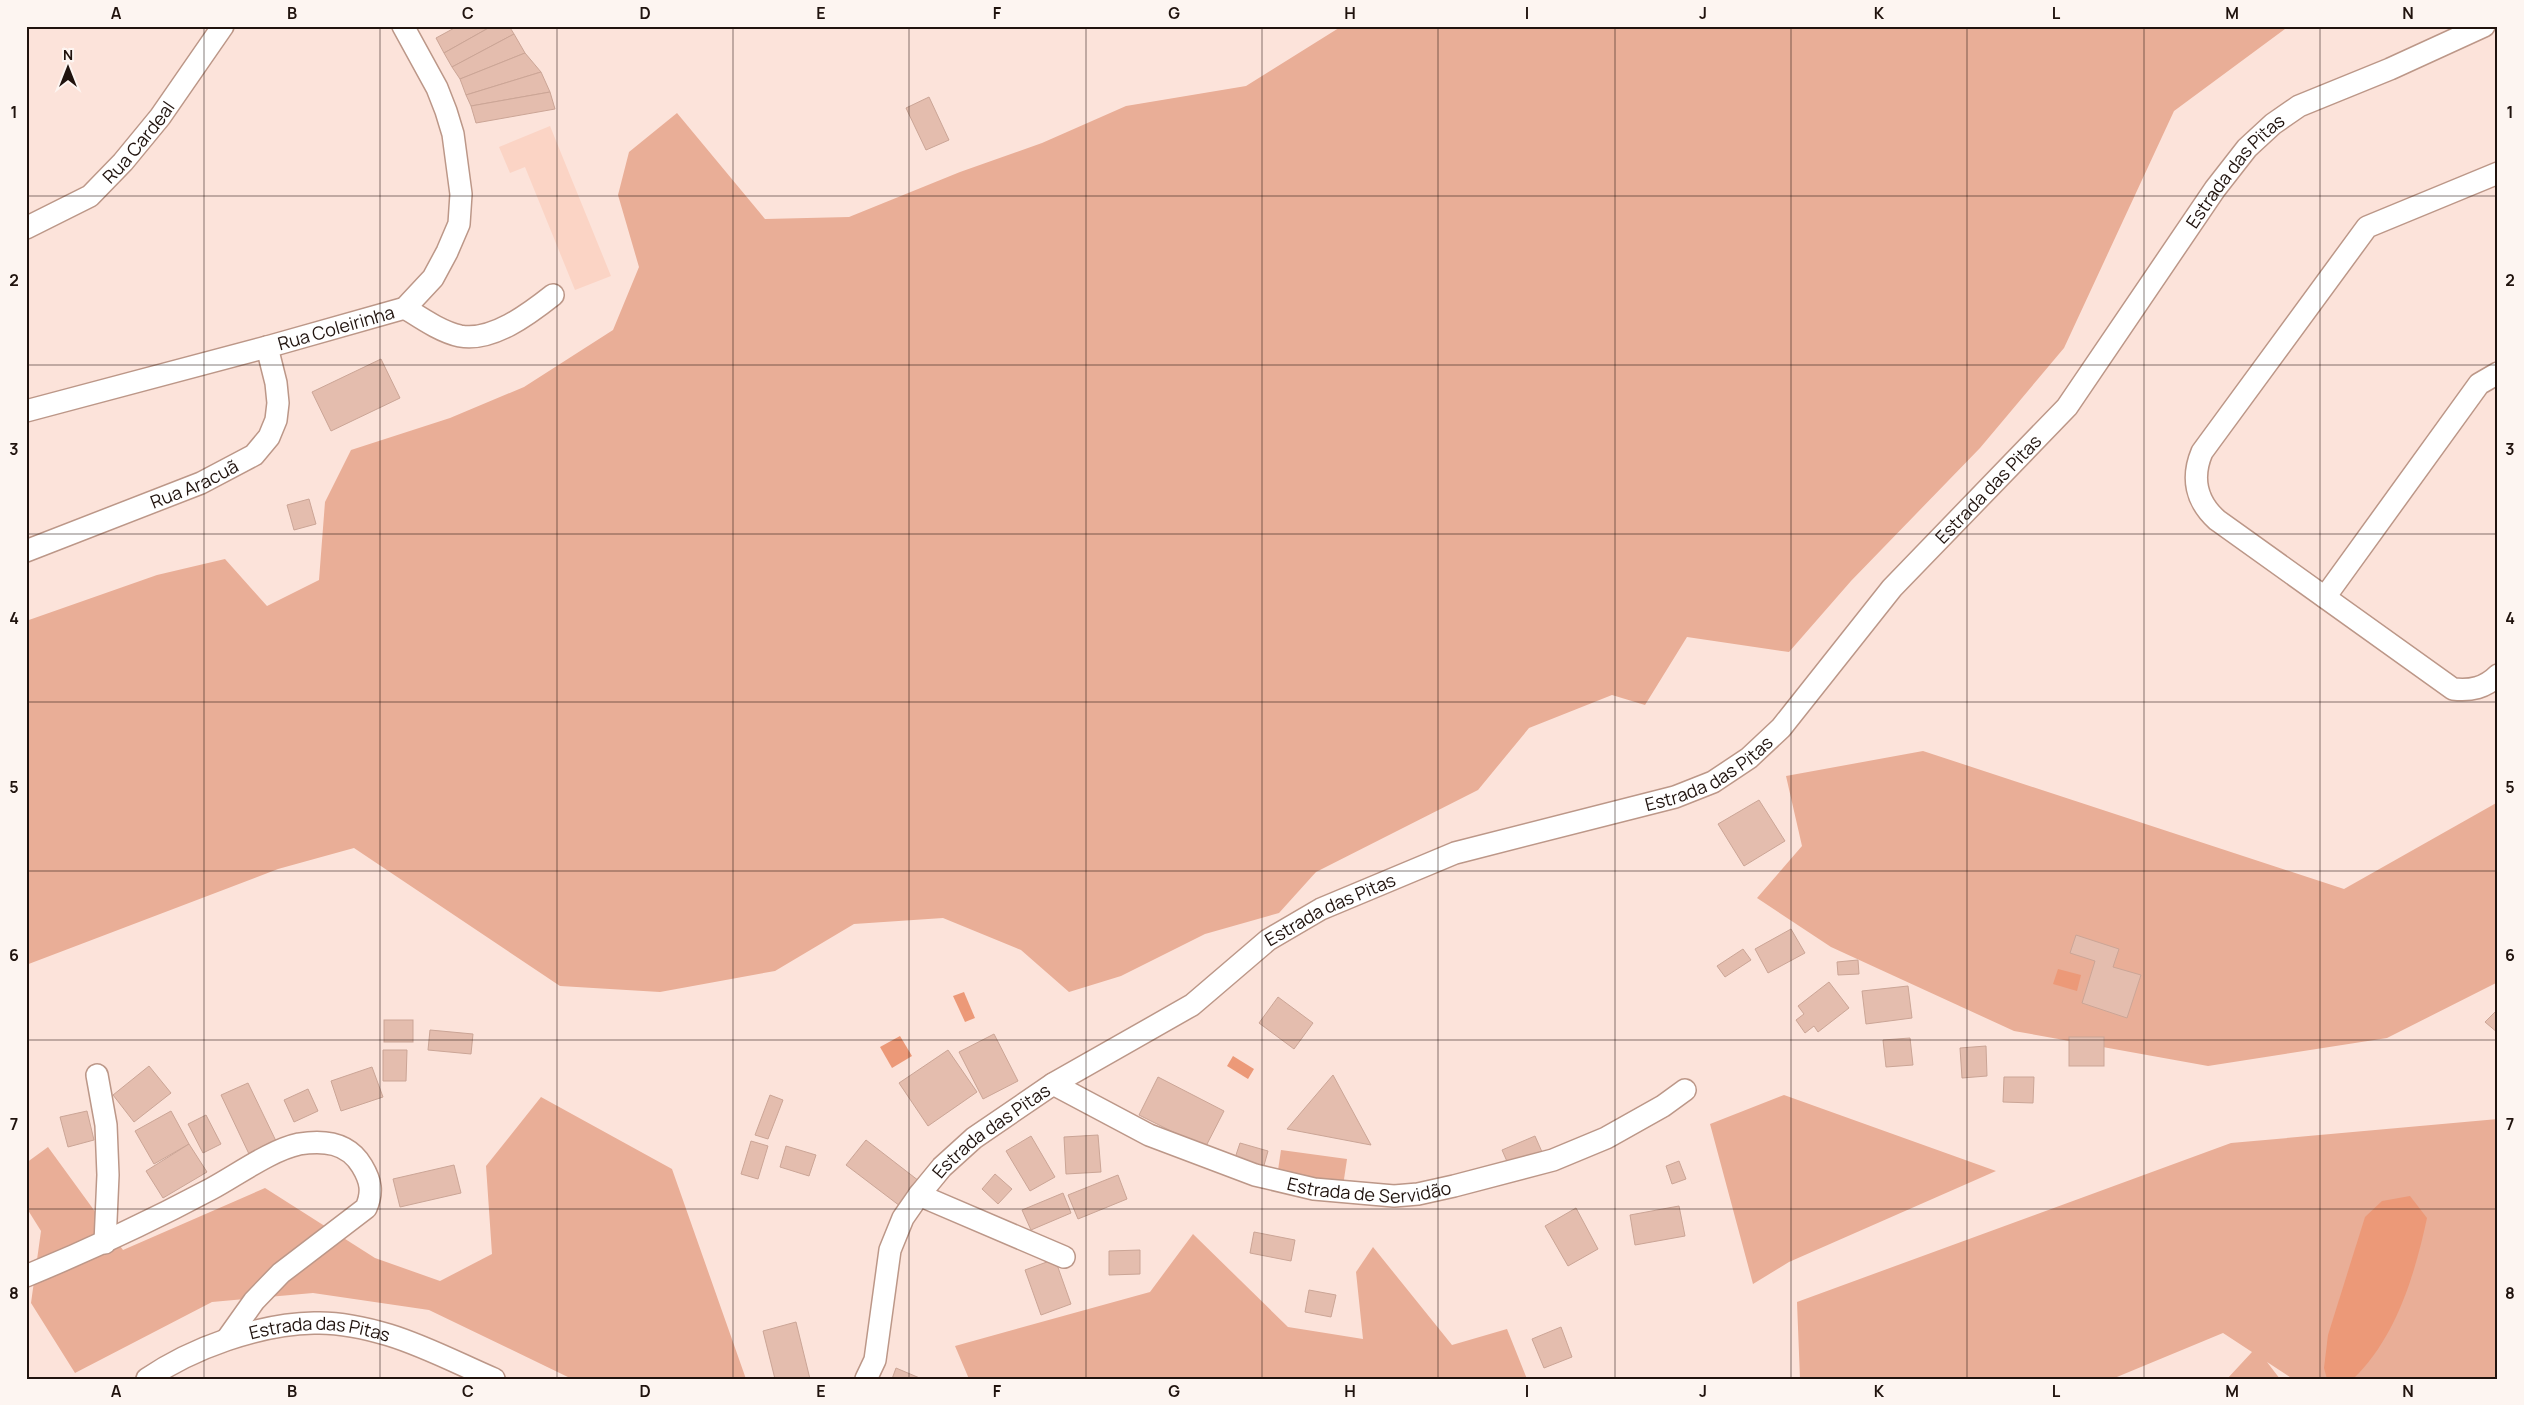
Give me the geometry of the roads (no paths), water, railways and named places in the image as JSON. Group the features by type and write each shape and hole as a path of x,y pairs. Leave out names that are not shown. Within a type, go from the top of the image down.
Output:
{"street":[{"name":"Rua Cardeal","path":"26,228 34,226 90,196 123,162 160,117 222,26"},
{"name":"Rua Coleirinha","path":"26,411 405,308 433,278 448,252 459,224 461,194 453,134 446,111 437,88 403,26"},
{"name":"Estrada das Pitas","path":"866,1379 875,1360 890,1250 903,1218 942,1167 974,1138 1053,1084 1192,1005 1268,940 1321,909 1455,853 1675,797 1713,782 1749,758 1781,728 1892,588 2067,407 2210,196 2247,148 2273,124 2299,106 2390,69 2484,26"},
{"path":"2498,173 2367,227 2202,452 2197,464 2197,488 2210,514 2454,689 2473,690 2482,687 2498,676"},
{"path":"405,308 459,336 479,336 504,327 553,294"},
{"name":"Rua Aracuã","path":"26,551 200,483 254,455 269,437 276,420 278,403 276,383 267,347"},
{"path":"2325,597 2479,384 2498,373"},
{"path":"97,1075 106,1125 108,1175 105,1243"},
{"name":"Estrada de Servidão","path":"1053,1084 1149,1135 1255,1175 1314,1189 1394,1196 1418,1194 1454,1186 1554,1160 1606,1138 1663,1106 1685,1090"},
{"path":"26,1276 105,1243 271,1156 297,1145 333,1142 353,1155 361,1164 371,1185 370,1198 366,1208 280,1273 254,1301 227,1339"},
{"path":"919,1195 1064,1257"},
{"name":"Estrada das Pitas","path":"147,1379 165,1366 227,1339 314,1323 352,1326 420,1345 494,1379"}]}
